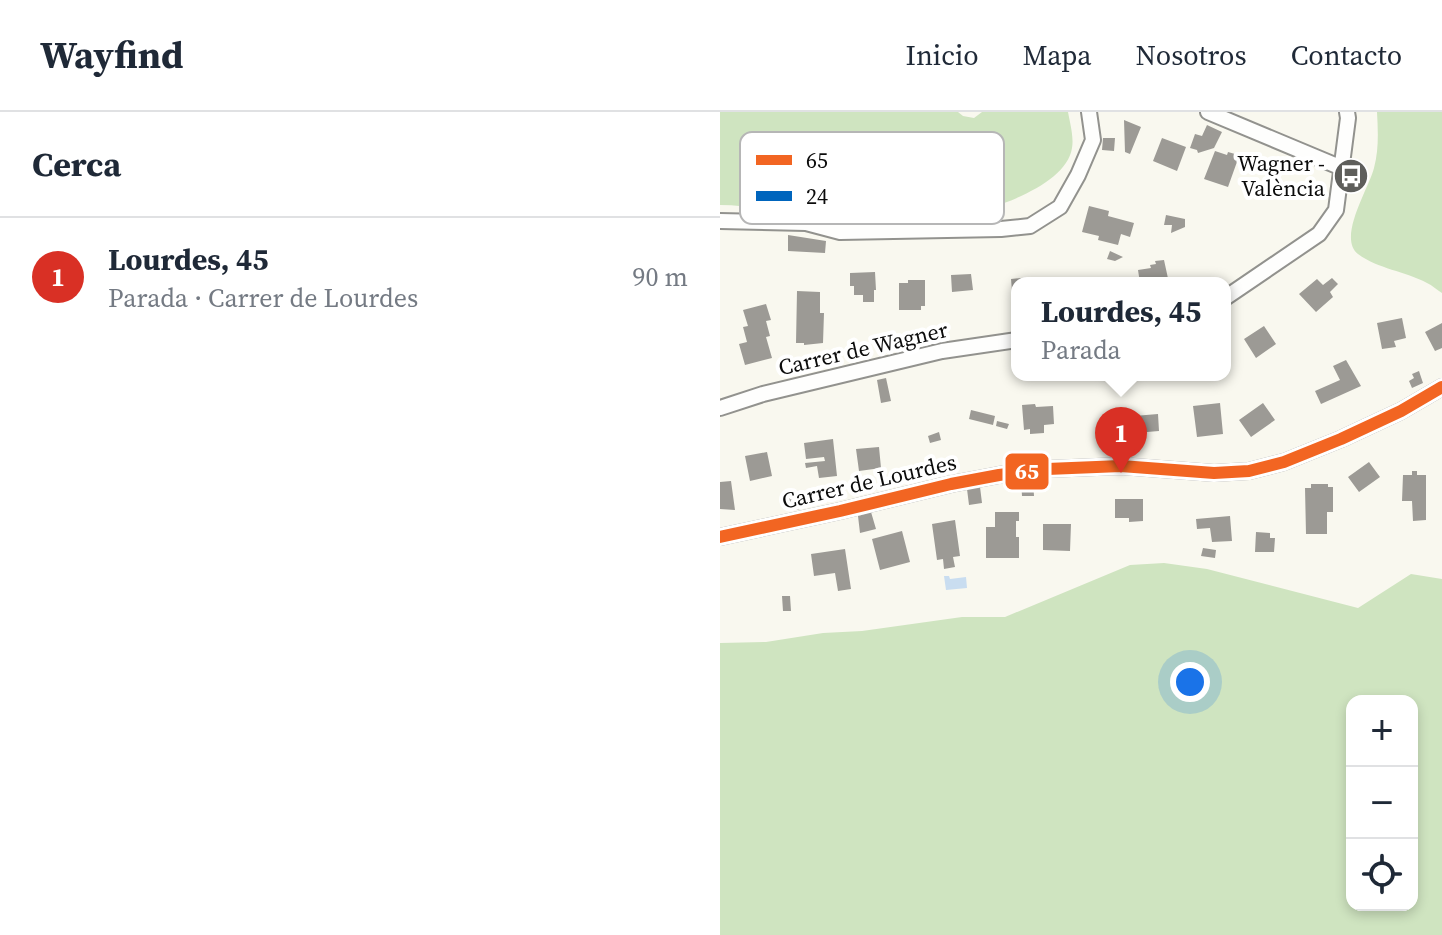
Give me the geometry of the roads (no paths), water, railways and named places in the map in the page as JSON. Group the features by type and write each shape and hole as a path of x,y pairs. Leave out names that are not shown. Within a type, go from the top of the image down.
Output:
{"street":[{"path":"810,224 840,232 1030,226 1060,207 1078,175 1093,140 1089,112"},
{"path":"1208,112 1342,168"},
{"path":"1231,294 1319,234 1336,210 1347,112"},
{"path":"720,221 740,221"},
{"name":"Carrer de Wagner","path":"720,408 763,394 942,351 1011,341"},
{"name":"Carrer de Lourdes","path":"720,537 951,484 1047,469 1121,466 1214,473 1249,471 1284,462 1341,439 1401,411 1442,387"}],"water":[{"path":"944,576 950,579 966,577 967,588 946,590"}],"place":[{"name":"Wagner - València","path":"1351,176"},
{"name":"Lourdes, 45","path":"1121,473"}]}
